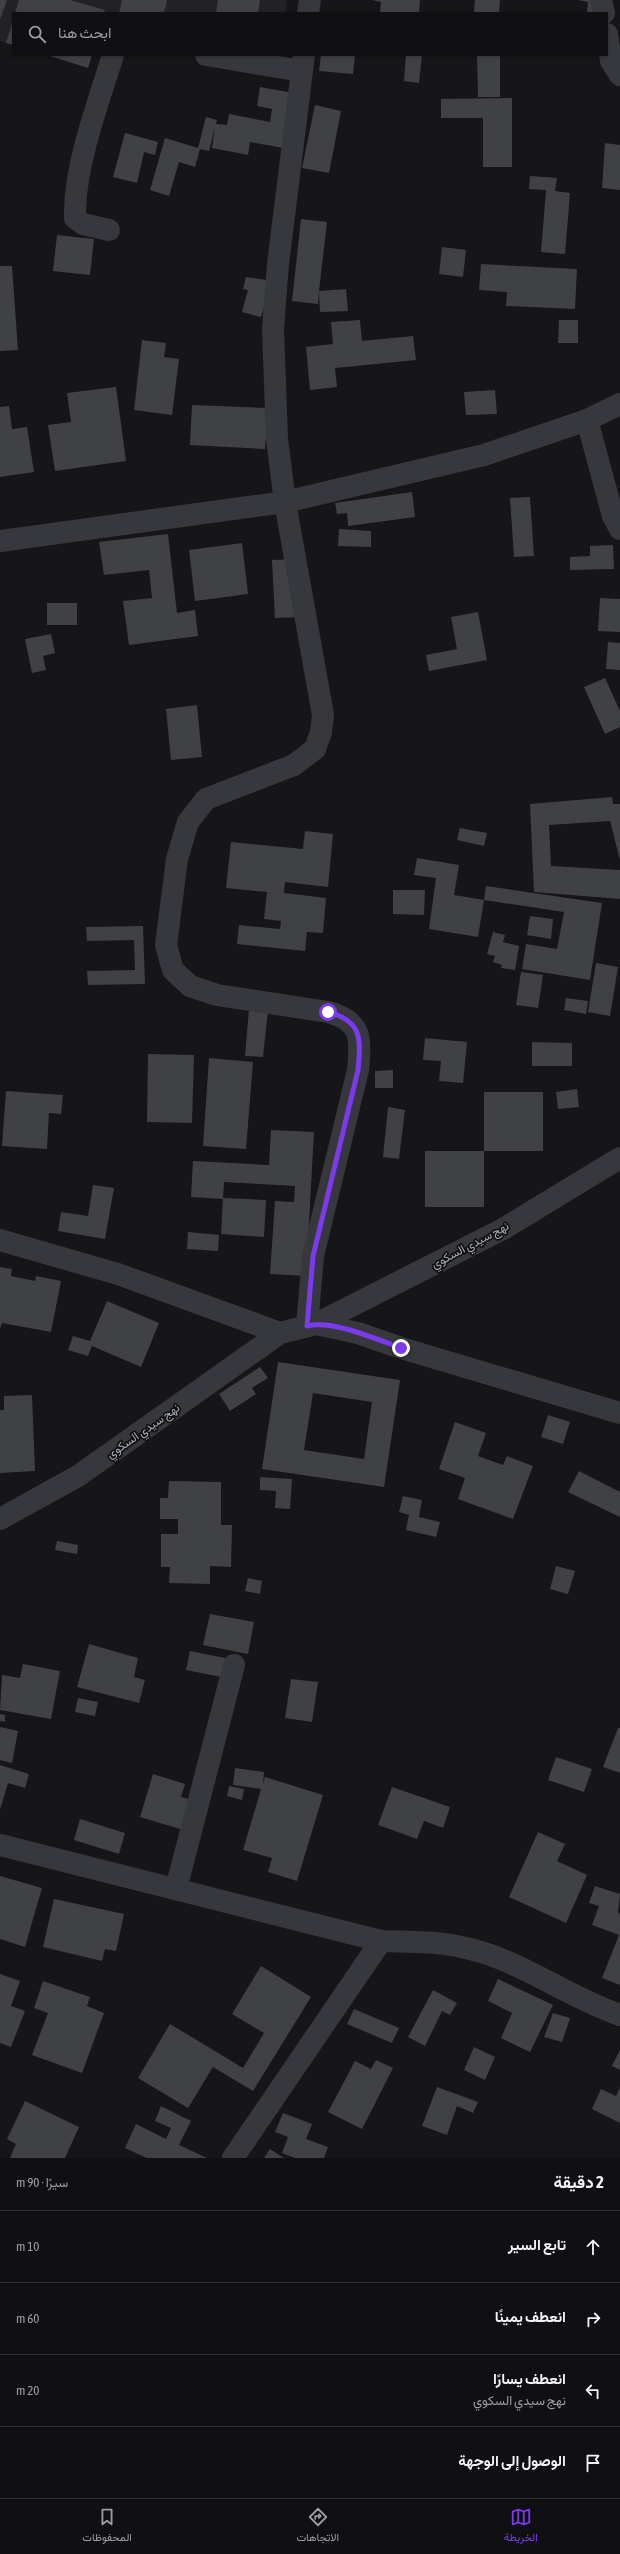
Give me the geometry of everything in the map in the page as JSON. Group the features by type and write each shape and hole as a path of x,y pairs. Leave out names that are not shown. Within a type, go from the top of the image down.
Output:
{"street":[{"path":"308,12 310,0"},
{"path":"601,0 604,12"},
{"path":"608,39 612,61 620,75"},
{"path":"110,230 83,224 75,218 75,204 88,136 113,56"},
{"path":"218,56 303,63 278,264 273,329 277,439 285,502 323,715 321,732 315,749 294,765 206,799 188,822 177,859 166,945 173,970 190,986 217,995 328,1012 344,1016 358,1030 360,1047 358,1070 313,1256 312,1325"},
{"path":"0,541 285,502 484,455 587,420 620,404"},
{"path":"587,420 613,516 620,530"},
{"name":"نهج سيدي السكوي","path":"0,1519 78,1476 280,1333 312,1325 503,1228 620,1158"},
{"path":"0,1240 118,1274 280,1333"},
{"name":"نهج سيدي السكوي","path":"312,1325 358,1333 620,1413"},
{"path":"176,1889 234,1665"},
{"path":"0,1845 381,1941 439,1943 467,1948 502,1960 620,2015"},
{"path":"233,2158 381,1941"}],"shaded area":[{"path":"0,0 287,0 285,12 12,12 12,45 0,41"}],"building":[{"path":"0,0 7,0 0,20"},
{"path":"19,0 70,0 105,10 104,12 15,12"},
{"path":"122,0 167,0 164,12 119,12"},
{"path":"218,0 260,0 258,12 216,12"},
{"path":"372,0 420,0 419,12 380,12 381,2"},
{"path":"475,0 500,0 499,12 474,12"},
{"path":"578,0 606,0 605,12 587,12 588,2"},
{"path":"12,23 12,45 6,43"},
{"path":"50,56 92,56 88,68"},
{"path":"321,56 355,56 353,74 319,71"},
{"path":"406,56 422,56 419,83 404,81"},
{"path":"477,56 500,56 500,97 478,97"},
{"path":"260,87 310,96 300,151 250,142 248,155 212,148 215,127 209,151 200,149 195,167 179,162 169,196 150,190 165,138 198,148 206,117 217,120 216,124 227,125 229,114 270,122 272,109 257,106"},
{"path":"512,98 512,167 483,167 483,118 441,118 441,99"},
{"path":"315,105 341,111 329,173 302,168"},
{"path":"125,133 158,142 155,155 144,152 137,183 113,177"},
{"path":"605,143 620,145 620,190 602,188"},
{"path":"530,176 557,178 555,191 570,193 565,254 541,252 546,190 529,189"},
{"path":"301,219 327,222 319,291 346,289 348,311 320,312 319,292 318,304 292,301"},
{"path":"57,235 94,239 90,275 53,271"},
{"path":"442,247 466,250 463,277 439,274"},
{"path":"481,264 577,269 575,309 506,306 507,292 479,290"},
{"path":"0,266 12,266 18,350 0,351"},
{"path":"246,277 267,280 265,292 268,293 261,317 242,312 248,290 243,289"},
{"path":"360,320 362,341 413,336 416,360 335,368 337,387 310,390 306,347 333,344 331,322"},
{"path":"559,320 578,320 578,343 558,343"},
{"path":"142,340 166,343 164,357 179,359 172,415 134,410"},
{"path":"116,387 126,461 55,471 48,425 71,422 67,393"},
{"path":"495,390 497,414 466,415 464,392"},
{"path":"192,405 268,408 265,449 190,445"},
{"path":"9,406 12,429 27,427 34,472 0,477 0,407"},
{"path":"412,492 415,517 348,526 347,513 337,514 335,503"},
{"path":"530,497 534,556 514,557 510,498"},
{"path":"339,529 371,531 371,547 338,546"},
{"path":"168,534 177,613 195,610 198,636 129,645 123,601 152,598 149,570 104,575 99,542"},
{"path":"242,543 248,594 195,601 189,550"},
{"path":"613,545 614,569 570,570 570,557 590,556 590,546"},
{"path":"299,559 302,617 275,618 272,560"},
{"path":"600,598 620,599 620,632 598,631"},
{"path":"47,603 77,603 77,625 47,625"},
{"path":"478,612 487,660 429,671 426,655 457,649 451,617"},
{"path":"51,634 55,653 43,656 46,670 32,673 25,639"},
{"path":"608,642 620,643 620,670 606,669"},
{"path":"605,678 620,711 620,727 605,734 584,687"},
{"path":"197,705 202,757 171,760 166,709"},
{"path":"612,797 613,804 620,804 620,860 610,821 549,825 551,866 620,870 620,899 534,892 530,804"},
{"path":"460,828 487,833 484,846 457,840"},
{"path":"305,831 333,834 328,887 285,882 284,893 326,898 323,933 307,932 305,951 237,944 239,925 280,929 281,921 264,919 267,892 226,888 231,842 303,849"},
{"path":"417,858 459,865 454,895 484,900 478,937 429,929 436,878 414,875"},
{"path":"486,886 602,903 590,980 522,969 526,944 557,949 564,912 484,900"},
{"path":"393,890 425,890 424,915 393,914"},
{"path":"530,916 553,919 551,939 527,935"},
{"path":"143,926 145,984 88,985 87,971 135,970 134,940 87,941 86,927"},
{"path":"493,932 505,935 503,942 519,946 515,970 501,968 502,965 493,962 495,956 487,954"},
{"path":"596,963 618,967 610,1016 588,1012"},
{"path":"521,972 543,975 538,1008 516,1005"},
{"path":"566,998 588,1001 586,1014 564,1010"},
{"path":"249,1009 268,1011 263,1057 245,1056"},
{"path":"425,1038 467,1042 463,1083 439,1081 441,1061 423,1060"},
{"path":"532,1042 572,1043 572,1066 532,1066"},
{"path":"148,1054 194,1055 192,1123 147,1122"},
{"path":"209,1058 253,1062 246,1149 203,1146"},
{"path":"393,1070 393,1088 375,1088 375,1071"},
{"path":"577,1089 579,1107 558,1109 556,1092"},
{"path":"6,1091 63,1095 61,1114 49,1113 47,1149 2,1146"},
{"path":"484,1092 543,1092 543,1151 484,1151"},
{"path":"388,1107 405,1110 399,1159 383,1157"},
{"path":"271,1130 314,1132 306,1276 270,1274 275,1201 294,1202 295,1186 224,1182 223,1199 191,1197 193,1161 269,1165"},
{"path":"425,1151 484,1151 484,1207 425,1207"},
{"path":"93,1185 114,1188 105,1239 58,1231 61,1212 88,1216"},
{"path":"223,1198 266,1200 264,1237 221,1234"},
{"path":"188,1232 219,1235 218,1251 187,1249"},
{"path":"0,1267 12,1269 11,1276 35,1281 36,1276 61,1281 51,1332 2,1323 0,1329"},
{"path":"107,1301 159,1323 141,1367 92,1346 88,1356 68,1350 73,1336 90,1341"},
{"path":"278,1362 400,1380 384,1487 262,1469","holes":["313,1393 372,1402 364,1459 304,1450"]},
{"path":"260,1367 268,1378 252,1388 256,1394 230,1411 219,1394"},
{"path":"32,1395 35,1471 0,1473 0,1410 4,1410 4,1396"},
{"path":"548,1415 570,1422 563,1444 541,1437"},
{"path":"455,1422 486,1433 478,1456 503,1465 507,1456 533,1466 513,1519 458,1499 465,1478 439,1469"},
{"path":"579,1471 620,1492 620,1517 568,1492"},
{"path":"260,1477 292,1479 290,1509 275,1508 276,1491 260,1490"},
{"path":"169,1481 221,1482 221,1525 232,1525 231,1567 210,1566 210,1584 169,1583 170,1567 161,1567 161,1534 178,1534 178,1519 160,1519 160,1498 168,1498"},
{"path":"403,1496 422,1500 419,1517 440,1522 436,1537 406,1530 409,1515 399,1512"},
{"path":"57,1541 78,1545 77,1554 55,1550"},
{"path":"556,1566 575,1571 568,1594 550,1589"},
{"path":"248,1578 262,1581 260,1594 245,1591"},
{"path":"210,1614 254,1622 248,1654 203,1645"},
{"path":"89,1644 138,1658 134,1677 145,1680 139,1703 77,1687"},
{"path":"190,1651 225,1658 221,1677 186,1670"},
{"path":"23,1664 60,1671 51,1719 0,1710 2,1675 20,1678"},
{"path":"291,1679 318,1682 312,1722 285,1718"},
{"path":"78,1698 98,1702 95,1716 75,1712"},
{"path":"0,1714 5,1715 5,1722 0,1721"},
{"path":"0,1727 18,1731 12,1763 0,1760"},
{"path":"618,1728 620,1728 620,1773 603,1767"},
{"path":"556,1757 592,1769 584,1792 548,1780"},
{"path":"0,1765 29,1774 25,1788 8,1783 0,1810"},
{"path":"235,1768 264,1772 263,1784 265,1777 323,1795 297,1881 268,1872 272,1858 243,1850 261,1789 233,1785"},
{"path":"153,1774 185,1784 181,1797 199,1802 190,1832 140,1817"},
{"path":"229,1786 244,1789 242,1800 227,1796"},
{"path":"392,1787 450,1807 443,1828 424,1821 417,1839 378,1825"},
{"path":"80,1819 125,1833 119,1854 74,1840"},
{"path":"538,1832 565,1844 557,1861 587,1875 566,1923 509,1897"},
{"path":"0,1876 42,1888 25,1947 0,1939"},
{"path":"595,1886 620,1894 618,1913 620,1914 620,1985 602,1978 619,1935 592,1925 599,1906 589,1903"},
{"path":"54,1899 124,1914 116,1951 105,1949 102,1961 43,1947"},
{"path":"261,1966 311,1997 253,2091 213,2067 188,2108 138,2078 170,2024 243,2068 264,2033 232,2014"},
{"path":"0,1974 20,1981 11,2006 25,2011 11,2047 0,2043"},
{"path":"498,1979 553,2005 530,2052 501,2038 512,2013 488,2001"},
{"path":"43,1981 90,1997 87,2006 104,2013 82,2073 32,2055 48,2013 34,2008"},
{"path":"433,1990 457,2003 450,2015 442,2011 425,2046 408,2037"},
{"path":"354,2009 399,2028 392,2043 347,2024"},
{"path":"553,2013 570,2018 562,2042 544,2037"},
{"path":"474,2047 495,2057 485,2080 464,2070"},
{"path":"620,2050 620,2070 612,2066"},
{"path":"376,2060 393,2068 362,2129 328,2112 355,2061 371,2069"},
{"path":"437,2087 478,2102 473,2113 457,2106 447,2135 422,2126"},
{"path":"620,2087 620,2123 592,2109 601,2089 616,2096"},
{"path":"25,2101 79,2127 65,2158 10,2158 16,2144 7,2139"},
{"path":"161,2106 191,2121 179,2145 207,2158 147,2158 125,2148 136,2124 166,2139 171,2128 155,2121"},
{"path":"283,2113 312,2124 306,2139 328,2147 324,2158 295,2158 282,2153 288,2137 275,2132"},
{"path":"270,2149 284,2158 264,2158"}],"route":[{"path":"328,1012 344,1016 358,1030 360,1047 358,1070 313,1256 307,1326 316,1324 358,1333 401,1348"}]}
